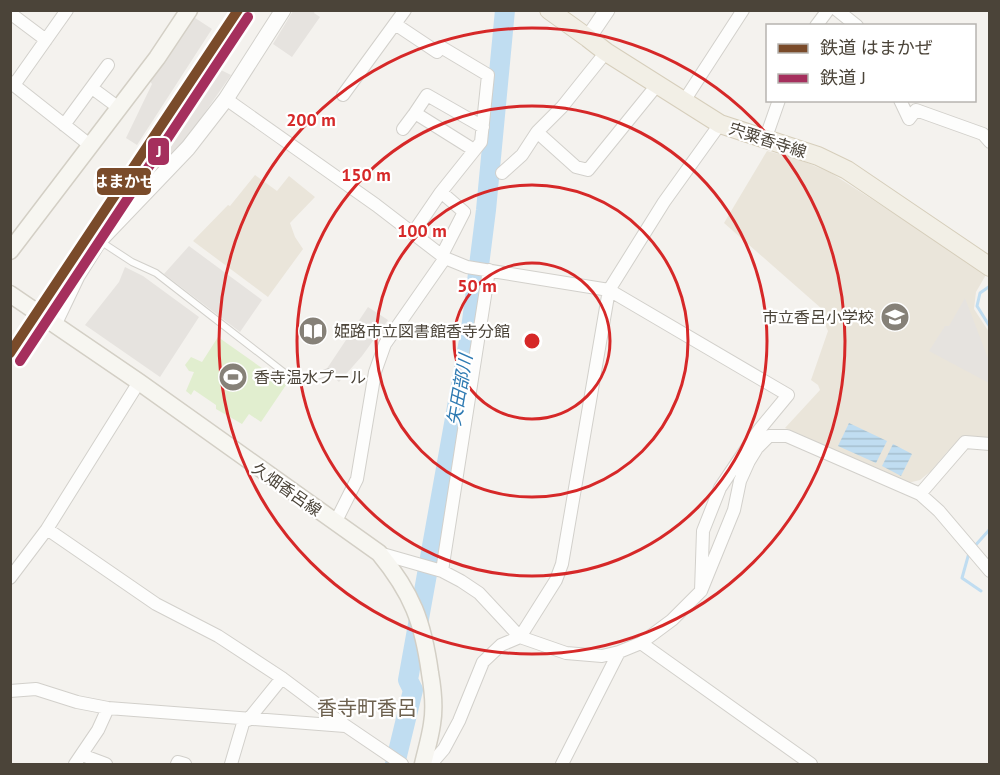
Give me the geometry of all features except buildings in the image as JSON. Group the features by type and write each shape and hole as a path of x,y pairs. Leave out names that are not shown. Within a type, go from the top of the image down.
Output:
{"main road":[{"path":"10,251 157,58 189,10"},
{"name":"宍粟香寺線","path":"549,10 606,52 720,124 818,156 847,170 990,267"},
{"name":"久畑香呂線","path":"10,294 139,382 379,553 407,591 426,640 433,708 423,765"}],"street":[{"path":"67,10 12,83 91,146"},
{"path":"54,324 76,276 99,241 188,148 226,99 283,10"},
{"path":"343,95 405,10"},
{"path":"588,38 607,10"},
{"path":"684,101 743,10"},
{"path":"818,24 828,10"},
{"path":"837,10 855,24"},
{"path":"10,13 46,40"},
{"path":"395,24 437,52 441,47 488,75 481,142 441,192 413,233"},
{"path":"502,173 522,155 537,132 562,107 606,52"},
{"path":"64,125 108,65"},
{"path":"537,132 576,167 588,170 657,85"},
{"path":"92,87 119,108"},
{"path":"403,129 428,95 483,127"},
{"path":"226,99 444,256 467,267 609,290 788,395"},
{"path":"765,140 778,102"},
{"path":"901,102 909,119 916,110 983,134 990,142"},
{"path":"415,113 474,150"},
{"path":"431,765 444,749 459,721 483,662 501,645 520,637 556,580 562,564 609,290 664,202 720,124"},
{"path":"335,523 357,479 375,372 385,344 444,256 464,212 441,192"},
{"path":"442,571 489,270"},
{"path":"10,578 47,529 139,382"},
{"path":"379,553 442,571 461,581 478,593 520,637 566,653 602,656 619,652 640,643 672,620 701,591 734,510 740,481 748,461 769,436 774,420 788,395"},
{"path":"701,591 703,531 720,488 759,430 788,395"},
{"path":"769,436 787,436 920,494 939,511 990,571"},
{"path":"920,494 965,442 990,444"},
{"path":"47,529 156,604 218,636 282,678 402,764"},
{"path":"640,643 811,765"},
{"path":"562,765 619,652"},
{"path":"231,765 246,720 282,678"},
{"path":"10,691 36,689 77,702 108,708 346,726"},
{"path":"106,765 78,760 98,730 108,708"},
{"path":"177,765 178,762 184,765"}],"lane":[{"path":"99,241 132,262 156,273 290,377 311,378 329,372"}],"shaded area":[{"path":"293,11 315,11 314,13 320,17 292,57 273,44"},
{"path":"189,14 212,29 137,145 126,138 152,84 147,77"},
{"path":"221,70 231,75 170,158 165,152"},
{"path":"767,151 798,159 831,173 987,273 976,292 974,309 989,332 989,438 965,437 920,480 908,483 785,428 820,390 818,385 811,380 828,331 820,313 822,309 724,223"},
{"path":"255,175 277,191 289,176 315,197 290,223 303,249 268,297 193,241 228,205 230,206"},
{"path":"189,246 262,300 240,332 164,274"},
{"path":"125,267 143,276 199,317 160,377 85,325 119,282"},
{"path":"965,298 989,361 989,383 929,351 945,326 949,326"},
{"path":"368,307 388,320 362,356 339,382 326,370"}],"green space":[{"name":"香寺温水プール","path":"218,337 286,385 261,422 249,414 242,424 216,409 216,405 194,390 191,395 186,391 194,372 189,371 185,365 191,357 202,362"}],"water":[{"path":"849,423 887,441 876,463 838,446"},
{"path":"893,444 912,454 901,476 882,466"}],"waterway":[{"name":"矢田部川","path":"395,764 413,690 408,680 471,329 486,210 505,10"},
{"path":"990,286 980,293 977,306 990,327"},
{"path":"973,548 990,529"},
{"path":"969,553 962,578 981,591"}],"tunnel":[{"path":"214,37 227,47"}],"rail line":[{"name":"はまかぜ","path":"10,353 238,10"},
{"name":"J","path":"20,361 248,17"}],"place":[{"name":"市立香呂小学校","path":"895,317"},
{"name":"姫路市立図書館香寺分館","path":"313,331"},
{"name":"香寺温水プール","path":"233,377"}],"district":[{"name":"香寺町香呂","path":"367,708"}]}
